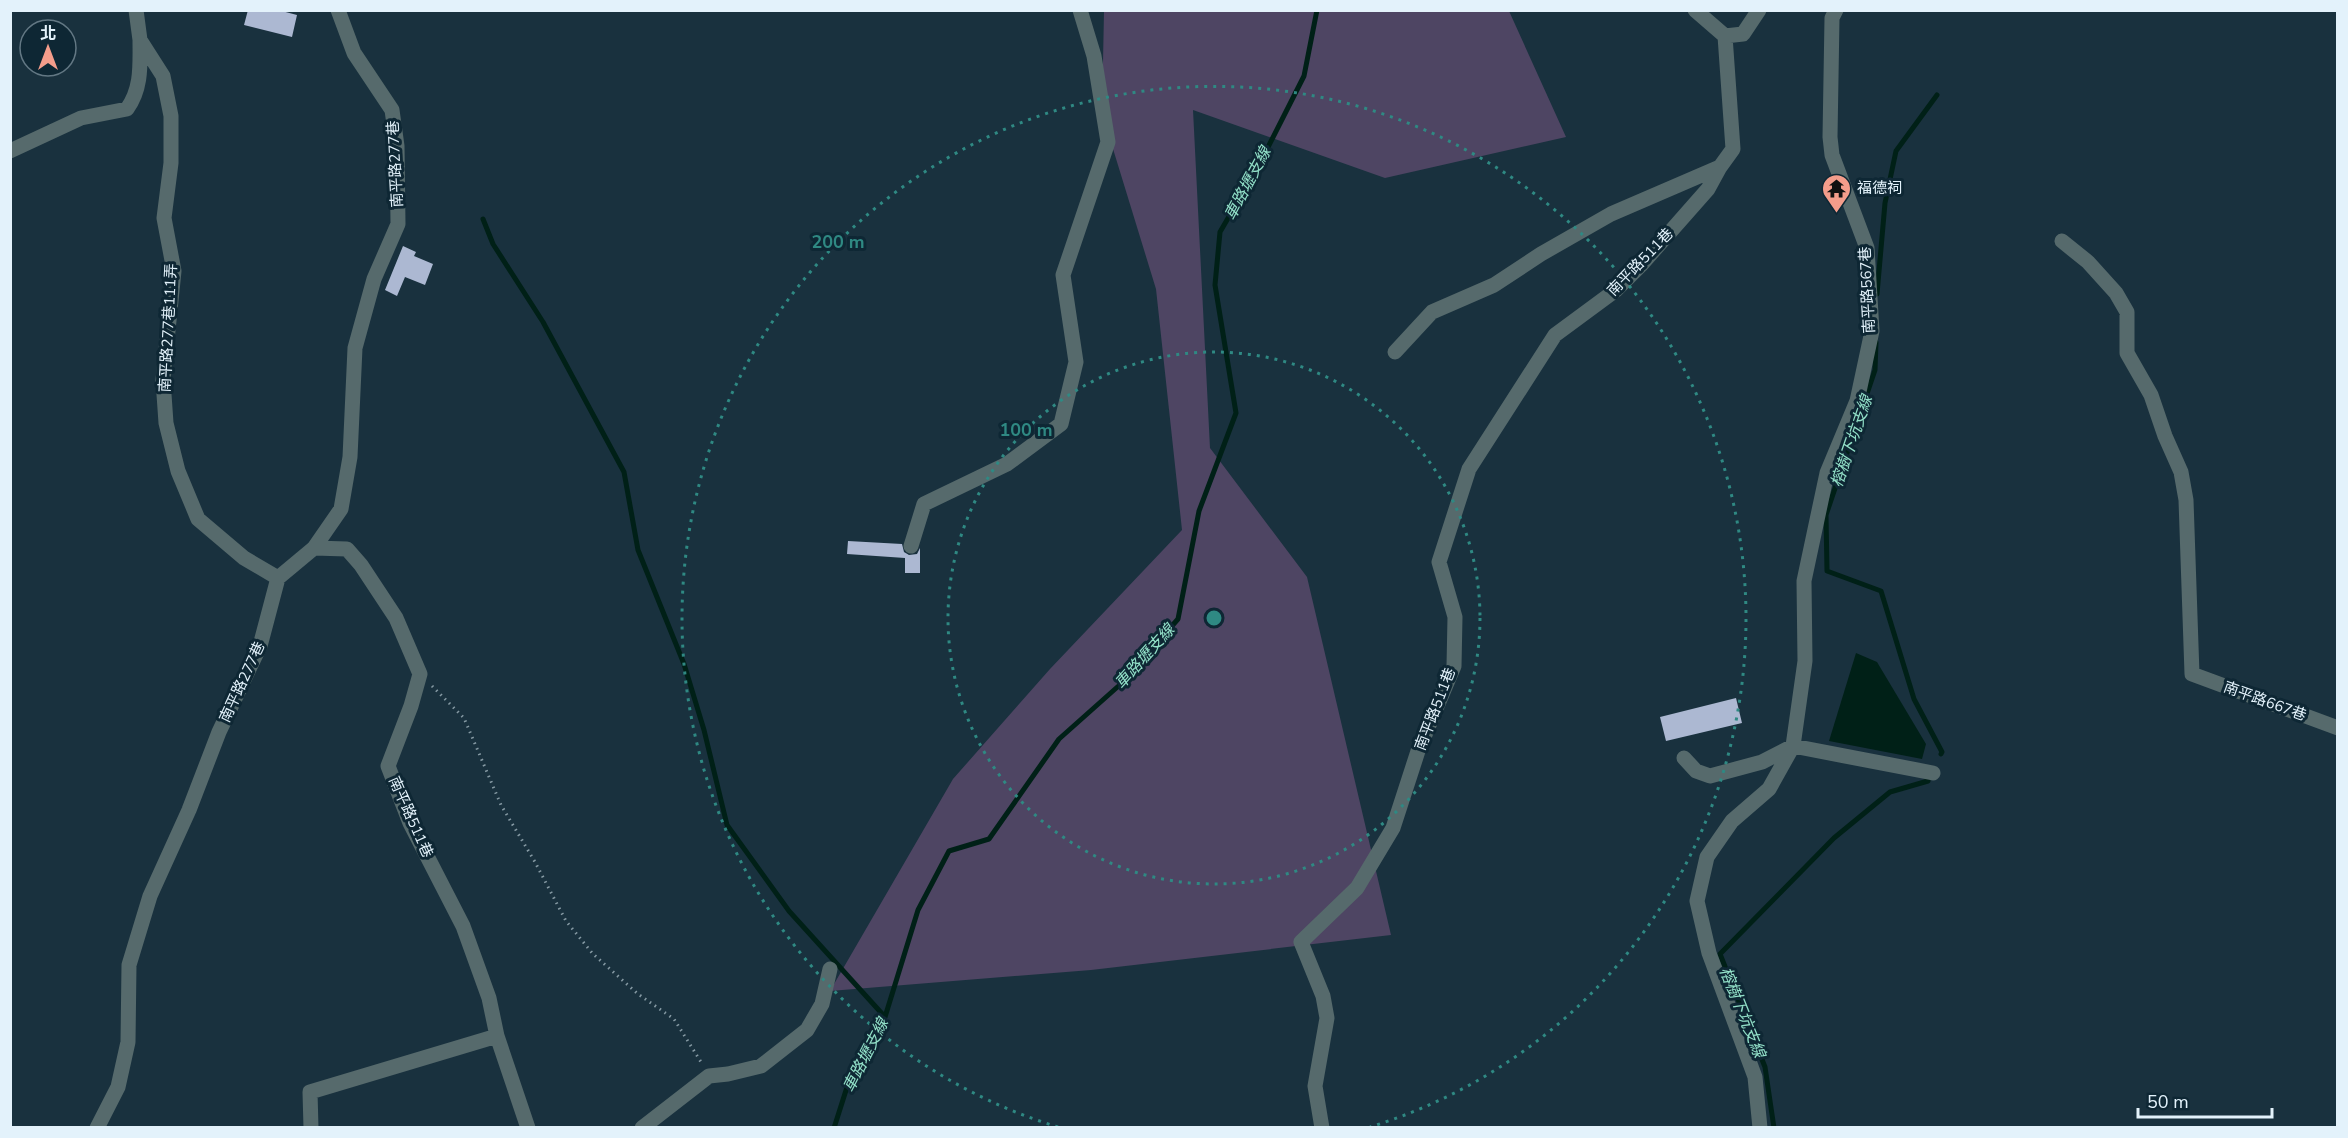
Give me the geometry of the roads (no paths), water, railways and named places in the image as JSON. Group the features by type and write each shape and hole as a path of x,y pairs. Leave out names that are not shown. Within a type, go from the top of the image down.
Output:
{"lane":[{"name":"南平路277巷111弄","path":"10,151 81,118 127,109 135,99 140,75 140,40 136,10"},
{"name":"南平路277巷","path":"97,1128 118,1087 128,1042 129,965 150,896 189,810 219,732 260,646 279,578 314,548 341,509 350,457 356,348 374,279 398,224 397,146 392,110 354,53 338,10"},
{"path":"911,546 924,504 1007,464 1061,424 1076,362 1063,275 1108,142 1094,56 1080,10"},
{"path":"1395,352 1432,312 1494,285 1611,213 1720,167 1733,149 1725,36 1695,10"},
{"path":"1725,36 1743,34 1759,10"},
{"name":"南平路567巷","path":"1760,1128 1755,1077 1709,953 1697,901 1707,857 1732,821 1769,789 1793,746 1805,661 1804,581 1827,473 1857,401 1872,331 1867,248 1832,154 1830,137 1832,18 1836,10"},
{"name":"南平路277巷111弄","path":"140,40 163,76 171,116 171,163 164,218 174,271 163,380 166,423 178,471 198,519 244,558 279,578"},
{"name":"南平路511巷","path":"1322,1128 1315,1086 1327,1018 1323,996 1300,942 1357,888 1393,828 1418,752 1454,666 1455,617 1439,562 1469,469 1555,335 1616,290 1641,265 1708,189 1720,167"},
{"name":"南平路667巷","path":"2062,241 2088,262 2116,292 2127,312 2127,353 2151,395 2181,472 2186,500 2192,674 2337,728"},
{"name":"南平路511巷","path":"314,548 347,549 361,565 396,618 420,675 388,766 410,823 463,926 489,998 497,1036 528,1128"},
{"path":"1684,758 1696,771 1710,776 1762,762 1793,746 1933,773"},
{"path":"642,1128 709,1076 761,1066 807,1030 822,1004 830,969"},
{"path":"311,1128 310,1092 497,1036"}],"waterway":[{"name":"車路壢支線","path":"834,1128 848,1084 862,1063 885,1017 918,910 949,851 989,839 1059,739 1123,682 1178,619 1199,511 1236,413 1215,285 1220,232 1259,165 1304,76 1317,10"},
{"name":"榕樹下坑支線","path":"1877,294 1885,203 1896,151 1937,95"},
{"path":"483,219 493,244 543,322 624,472 638,550 684,664 704,730 727,825 789,911 885,1017"},
{"name":"榕樹下坑支線","path":"1876,342 1875,370 1826,515 1827,571 1881,591 1914,699 1941,754"},
{"name":"榕樹下坑支線","path":"1774,1128 1765,1067 1720,954 1834,838 1890,792 1928,781"}],"place":[{"name":"福德祠","path":"1836,214"}]}
